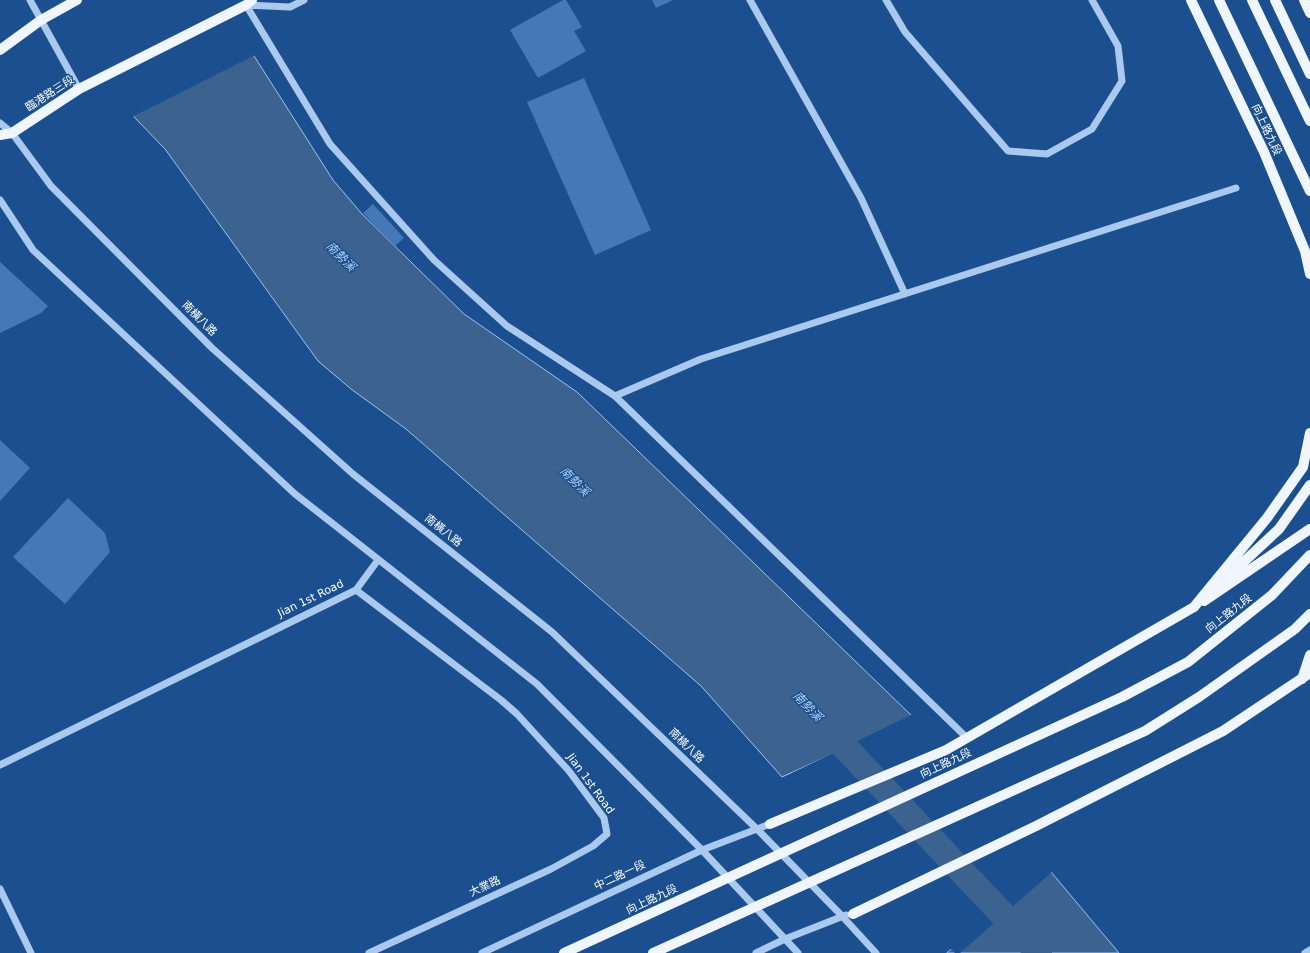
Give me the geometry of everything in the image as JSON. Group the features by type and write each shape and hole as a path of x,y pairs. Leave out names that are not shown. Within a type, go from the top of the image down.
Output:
{"main road":[{"path":"0,50 41,20 77,0"},
{"name":"向上路九段","path":"1191,0 1264,152 1305,251 1310,274"},
{"path":"1219,0 1310,191"},
{"path":"1252,0 1310,121"},
{"path":"1275,0 1310,74"},
{"path":"1304,0 1310,13"},
{"name":"臨港路三段","path":"0,135 12,133 79,89 112,71 249,3"},
{"name":"向上路九段","path":"770,824 946,750 1194,607 1267,518 1303,467 1310,433"},
{"path":"1194,607 1279,529 1310,485"},
{"path":"1194,607 1310,529"},
{"name":"向上路九段","path":"564,953 1122,697 1188,662 1272,595 1310,554"},
{"path":"653,953 1145,731 1199,697 1296,629 1310,614"},
{"path":"1306,676 1310,655"},
{"path":"853,914 1036,826 1223,731 1306,676 1310,668"}],"street":[{"path":"30,0 79,89"},
{"path":"249,3 290,6 304,0"},
{"path":"750,0 861,198 905,294"},
{"path":"886,0 905,32 1008,151 1047,154 1092,129 1122,81 1118,46 1092,0"},
{"path":"249,3 330,144 434,260 507,326 615,396 968,738"},
{"name":"南橫八路","path":"0,123 12,133 51,186 212,348 354,474 552,632 758,830 876,953"},
{"path":"615,396 701,358 1236,188"},
{"path":"0,200 33,250 295,494 537,684 702,850 798,953"},
{"path":"356,590 378,560"},
{"name":"Jian 1st Road","path":"0,765 356,590 502,700 517,714 569,771 604,818 607,834"},
{"name":"中二路一段","path":"482,953 702,850 758,830 770,824"},
{"name":"大業路","path":"369,953 551,868 593,846 607,834"},
{"path":"0,889 30,953"},
{"path":"756,953 785,939 842,916 853,914"},
{"path":"1305,953 1310,950"}],"water":[{"path":"77,0 216,0 256,59 333,180 362,214 464,314 577,392 913,717 782,777 701,686 406,429 351,389 318,361 165,149 135,118"},
{"path":"1046,866 1119,953 947,953"}],"pier":[{"path":"75,0 218,0 255,55 132,117"},
{"path":"913,714 915,717 914,719 793,774 792,773"},
{"path":"1045,864 1047,864 1053,871 960,953 955,953 950,948"}],"building":[{"path":"563,0 566,0 582,27 574,31 586,51 538,78 510,30"},
{"path":"652,0 673,0 656,8"},
{"path":"584,78 651,230 595,255 527,102"},
{"path":"373,204 404,238 395,246 363,213"},
{"path":"0,262 48,306 41,313 0,333"},
{"path":"0,440 30,468 0,501"},
{"path":"68,498 105,533 110,552 65,604 13,557"}],"waterway":[{"name":"南勢溪","path":"821,722 1039,953"}]}
